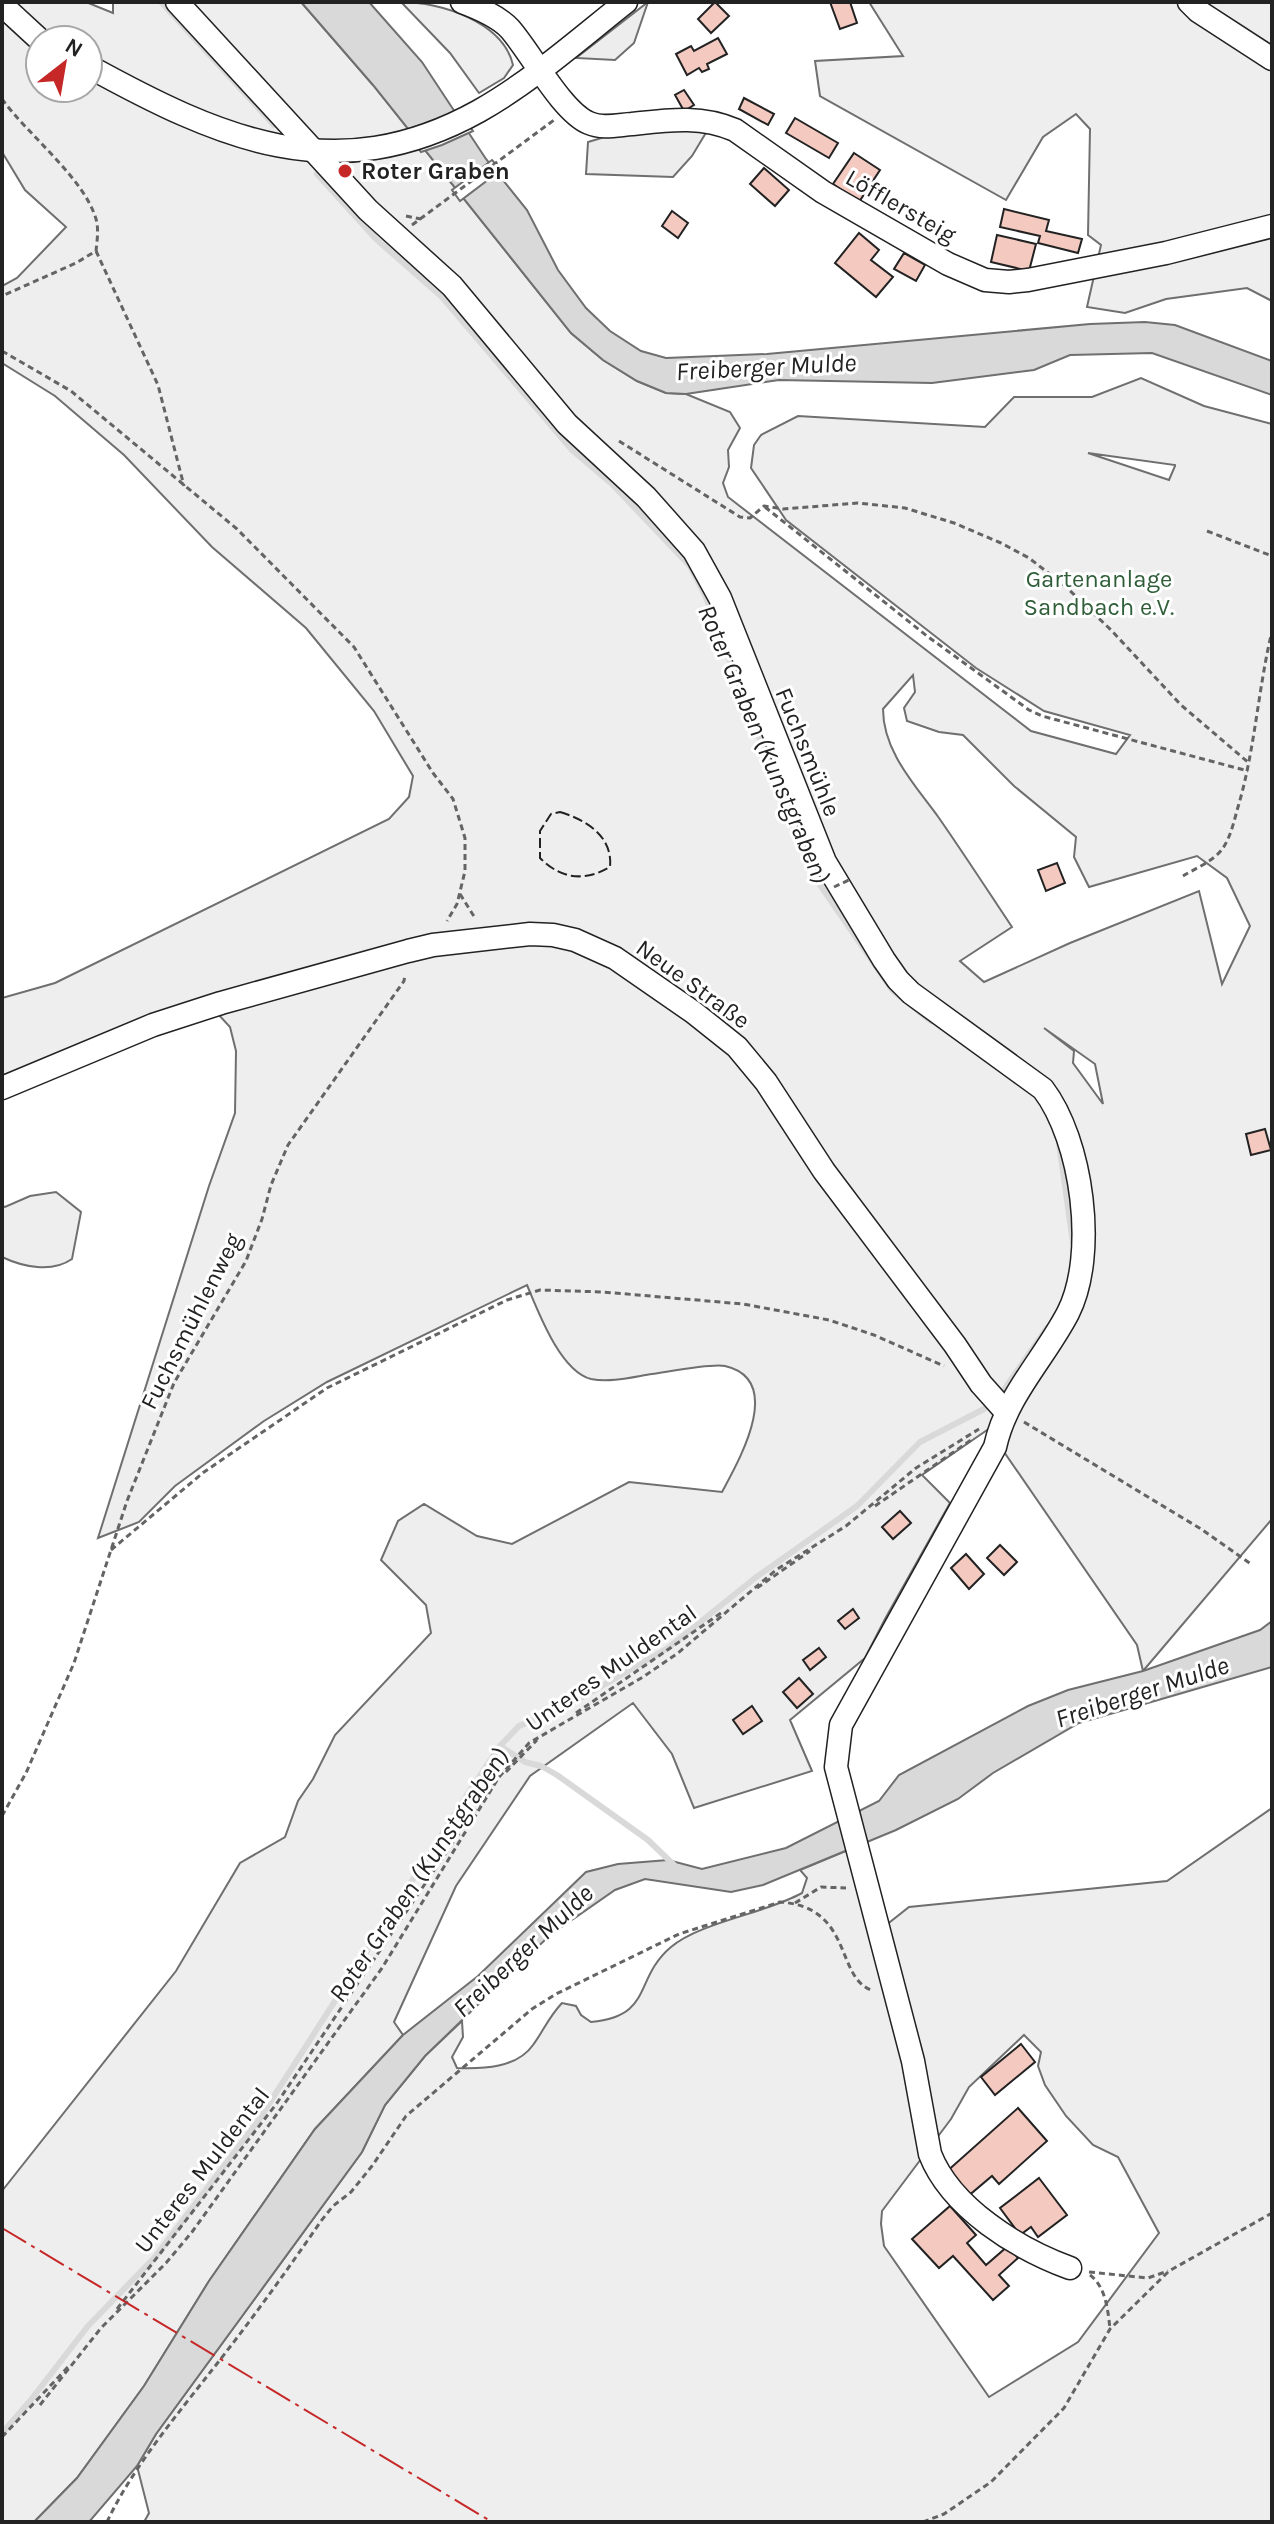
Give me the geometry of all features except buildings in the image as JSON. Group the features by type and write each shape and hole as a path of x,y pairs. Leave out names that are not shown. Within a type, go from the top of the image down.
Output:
{"street":[{"name":"Fuchsmühle","path":"177,2 325,152 368,210 452,286 567,424 646,497 694,551 720,598 825,862 884,960 911,993 1023,1071 1043,1089 1055,1104 1066,1127 1073,1150 1083,1225 1083,1262 1075,1296 1068,1314 1006,1412 995,1447 841,1725 836,1767 913,2061 933,2160 956,2194 989,2226 1044,2259 1070,2268"},
{"name":"Löfflersteig","path":"462,2 508,27 567,105 588,123 605,126 690,120 719,123 735,130 823,192 948,264 985,280 1028,280 1166,253 1272,226"},
{"path":"104,74 194,121 261,143 325,152 388,146 422,136 478,112 522,84 626,2"},
{"path":"1189,2 1272,59"},
{"path":"2,5 24,25"},
{"name":"Neue Straße","path":"2,1088 153,1025 408,951 491,938 541,935 575,940 643,975 737,1047 766,1082 824,1171 981,1384 1006,1412"}],"path":[{"path":"2,99 77,185 98,222 96,251 158,385 184,486"},
{"path":"421,219 521,146 558,117 567,105"},
{"path":"2,296 96,251"},
{"path":"2,351 71,391 237,529 354,647 433,773 453,799 465,838 465,871 460,894 433,945"},
{"path":"617,440 740,517 750,518 763,507 783,509 858,503 905,508 954,523 1001,543 1029,558 1064,585 1181,705 1249,763"},
{"path":"763,507 927,636 1029,710 1248,771"},
{"path":"1207,531 1272,556"},
{"path":"1183,876 1212,859 1222,850 1230,834 1246,781 1262,674 1272,631"},
{"path":"834,887 849,880"},
{"path":"460,894 491,938"},
{"name":"Fuchsmühlenweg","path":"2,1816 26,1773 74,1663 127,1501 174,1383 246,1261 288,1145 404,981 408,951"},
{"path":"111,1550 204,1472 327,1388 507,1300 540,1290 743,1304 829,1320 903,1346 981,1384"},
{"path":"40,2405 101,2328 166,2263 192,2232 382,1968 463,1833 513,1759 529,1743 643,1677 678,1653 776,1570 846,1526 916,1468 1006,1412 1201,1529 1251,1564"},
{"name":"Unteres Muldental","path":"2,2437 96,2337 277,2103 478,1802 530,1745 974,1438 997,1435"},
{"path":"795,1903 821,1887 868,1884"},
{"path":"107,2522 123,2489 255,2315 321,2221 372,2166 396,2128 425,2098 532,2009 556,1994 679,1934 780,1902 795,1903 829,1923 857,1980 865,1988 876,1992 895,1989"},
{"path":"1110,2329 1108,2306 1096,2280 1085,2272 1148,2278 1169,2271 1272,2213"},
{"path":"923,2522 944,2514 991,2482 1064,2408 1110,2329 1169,2271"}],"green space":[{"name":"Gartenanlage Sandbach e.V.","path":"2,2 86,2 113,13 113,2 301,2 373,85 571,333 603,360 637,381 666,393 686,394 730,412 740,428 728,450 729,467 723,483 728,497 1031,731 1116,754 1130,735 1044,711 976,668 786,520 751,468 754,445 761,435 798,416 985,427 1014,397 1092,397 1141,378 1204,406 1272,424 1272,1519 1143,1671 1137,1645 1002,1449 1006,1417 922,1475 950,1503 865,1658 790,1720 812,1771 694,1808 672,1754 633,1703 530,1776 456,1886 394,2022 403,2035 315,2129 209,2281 144,2386 77,2478 34,2522 2,2522 2,2191 176,1971 240,1863 285,1837 298,1801 335,1735 431,1633 426,1605 381,1560 398,1521 424,1504 477,1536 512,1544 629,1482 722,1492 746,1443 755,1404 753,1387 743,1374 725,1366 614,1380 591,1379 580,1374 560,1353 527,1285 327,1382 264,1421 175,1486 139,1522 98,1538 235,1113 236,1051 230,1027 205,1000 2,1077 2,998 55,983 389,819 409,797 413,776 374,711 306,628 212,547 124,455 55,396 2,363 2,286 17,278 66,227 25,190 2,152","holes":["1088,453 1175,465 1169,480","913,675 915,692 904,708 907,721 939,732 963,735 1014,786 1076,837 1074,857 1089,887 1197,856 1227,878 1250,926 1222,984 1199,891 984,982 960,961 1012,927 902,768 889,740 883,709","1044,1028 1095,1064 1103,1104 1073,1063 1074,1051"]},
{"path":"401,2 434,6 468,17 484,26 507,50 513,65 504,78 479,93 450,53"},
{"path":"869,2 1272,2 1272,301 1247,288 1166,299 1125,313 1087,307 1101,245 1088,235 1090,129 1076,114 1043,137 1006,200 820,96 815,61 903,56"},
{"path":"56,1192 81,1212 72,1259 56,1266 37,1267 2,1257 2,1206 30,1196"},
{"path":"1272,1808 1272,2522 144,2522 149,2513 137,2466 156,2434 362,2152 385,2105 425,2056 462,2021 463,2037 452,2057 457,2068 478,2068 509,2063 526,2053 562,2003 576,2006 581,2015 591,2022 625,2012 634,2004 659,1959 671,1947 699,1931 802,1893 807,1878 800,1870 848,1850 876,1933 909,1907 1167,1881","holes":["1024,2035 1041,2052 1038,2066 1045,2085 1066,2116 1093,2145 1118,2157 1159,2233 1078,2342 989,2397 884,2246 882,2211 951,2119 969,2087"]}],"shaded area":[{"path":"648,2 634,43 615,60 576,58"},
{"path":"685,128 707,131 692,156 673,177 586,174 588,142 628,130"}],"water":[{"name":"Freiberger Mulde","path":"301,2 369,2 422,62 486,159 527,210 558,270 586,308 610,331 641,351 666,358 767,354 1090,324 1145,322 1175,325 1272,361 1272,395 1152,353 1070,355 1034,370 932,383 779,380 686,394 666,393 637,381 603,360 571,333 373,85"},
{"name":"Freiberger Mulde","path":"1272,1621 1272,1667 1079,1723 993,1773 958,1799 896,1830 763,1885 731,1892 645,1879 615,1890 549,1936 425,2056 385,2105 362,2152 156,2434 137,2466 89,2522 34,2522 77,2478 144,2386 209,2281 315,2129 403,2035 478,1976 586,1872 618,1864 668,1860 702,1869 786,1848 879,1801 899,1775 1028,1706 1068,1690 1143,1671 1260,1630"}],"pier":[{"path":"459,111 473,131 442,145 421,152 404,131"},
{"path":"492,160 501,170 460,201 452,190"}],"waterway":[{"name":"Roter Graben (Kunstgraben)","path":"161,2 274,125"},
{"name":"Roter Graben (Kunstgraben)","path":"317,174 376,239 442,297 572,450 612,484 690,566 705,595 785,806 818,882 893,991 931,1021"},
{"name":"Roter Graben (Kunstgraben)","path":"1059,1143 1073,1243"},
{"name":"Roter Graben (Kunstgraben)","path":"1001,1394 1047,1328"},
{"name":"Roter Graben (Kunstgraben)","path":"2,2433 88,2326 155,2257 258,2121 467,1795 500,1746 519,1726 567,1706 668,1648 755,1578 857,1506 920,1442 984,1409"},
{"path":"500,1746 525,1762 557,1775 648,1840 674,1865"}],"fence":[{"path":"560,812 596,831 607,846 610,867 591,875 573,876 556,870 540,858 540,831 551,814 560,812"}],"power":[{"path":"2,2228 492,2522"}],"place":[{"name":"Roter Graben","path":"345,171"}]}
